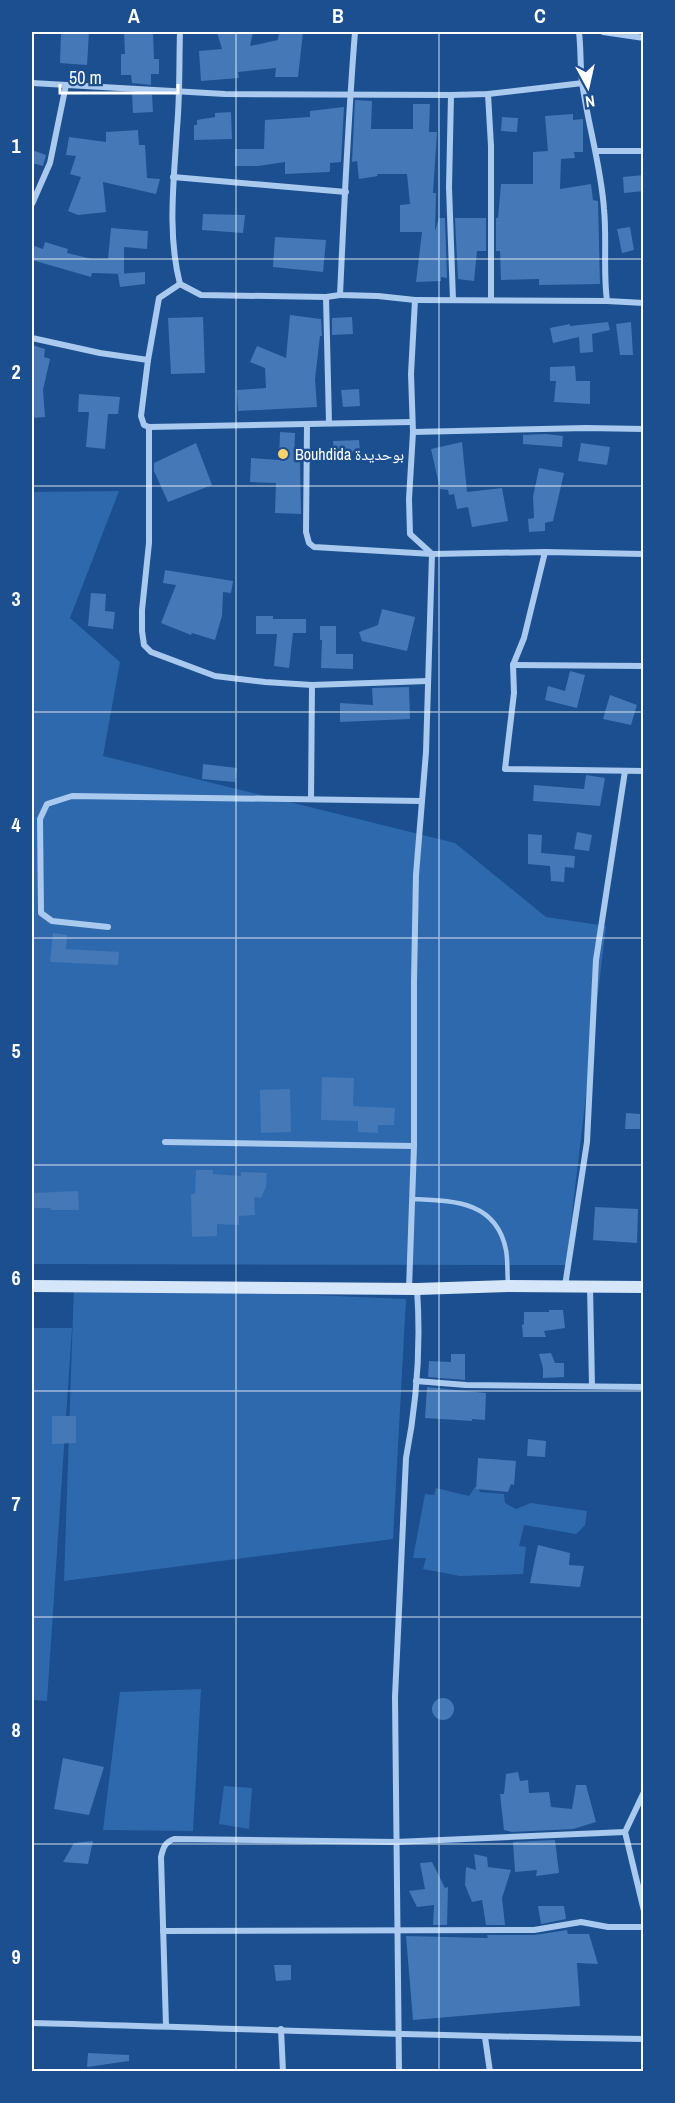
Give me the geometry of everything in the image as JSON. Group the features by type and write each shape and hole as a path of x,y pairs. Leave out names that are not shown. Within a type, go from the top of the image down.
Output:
{"street":[{"path":"180,32 173,177 174,260 180,284 201,295 326,297 340,295 415,300 644,303"},
{"path":"340,295 346,192 345,161 355,32"},
{"path":"579,32 583,83 604,209 606,262 604,282 607,301"},
{"path":"603,32 644,38"},
{"path":"32,83 225,94 451,95 488,94 583,83"},
{"path":"32,204 50,163 66,85"},
{"path":"488,94 491,146 491,300"},
{"path":"451,95 449,187 453,300"},
{"path":"596,151 644,151"},
{"path":"173,177 346,192"},
{"path":"180,284 159,298 141,416 144,425 149,427 412,422"},
{"path":"326,297 329,423"},
{"path":"399,2072 396,1842 397,1623 406,1458 413,1420 420,1330 413,1289 414,981 417,874 426,752 432,554 410,534 411,374 415,300"},
{"path":"32,338 100,353 148,360"},
{"path":"307,424 306,532 309,543 321,549 432,554 545,552 644,554"},
{"path":"149,427 148,543 141,631 144,645 151,652 215,676 312,685 428,681"},
{"path":"412,432 644,429"},
{"path":"545,552 524,638 513,665 514,693 505,769 644,771"},
{"path":"513,665 644,666"},
{"path":"311,799 312,685"},
{"path":"565,1286 587,1142 596,960 625,771"},
{"path":"108,927 51,921 41,913 40,819 47,804 72,796 421,801"},
{"path":"165,1142 414,1146"},
{"path":"32,1286 413,1289 508,1286 644,1287"},
{"path":"590,1287 592,1386"},
{"path":"416,1382 466,1385 644,1387"},
{"path":"644,1792 625,1832 644,1911"},
{"path":"166,2026 161,1857 168,1841 174,1839 396,1842 625,1832"},
{"path":"163,1931 534,1930 581,1922 608,1927 644,1927"},
{"path":"32,2023 485,2037 644,2039"},
{"path":"281,2029 284,2072"},
{"path":"485,2037 490,2072"}],"lane":[{"path":"412,1200 456,1201 472,1206 488,1217 494,1223 506,1251 508,1286"}],"shaded area":[{"path":"119,491 70,618 120,662 103,756 455,843 546,917 606,926 566,1265 32,1264 32,492"},
{"path":"74,1285 406,1299 393,1539 64,1581"},
{"path":"32,1328 72,1328 47,1701 32,1700"},
{"path":"475,1487 478,1487 480,1492 504,1494 505,1503 516,1509 531,1503 587,1511 585,1525 576,1534 524,1525 519,1546 526,1547 523,1574 460,1576 423,1569 426,1558 413,1558 425,1494 434,1495 436,1488 469,1496"},
{"path":"201,1689 193,1831 103,1830 120,1692"},
{"path":"224,1786 252,1788 249,1829 219,1824"}],"building":[{"path":"61,32 89,32 87,65 60,63"},
{"path":"124,32 153,32 154,59 159,59 159,74 151,74 151,85 132,83 131,75 121,75 121,54 125,54"},
{"path":"217,32 253,32 250,46 278,40 279,32 303,32 298,77 275,77 276,68 238,72 239,78 201,81 199,51 222,49"},
{"path":"132,94 152,95 153,112 133,113"},
{"path":"355,100 372,101 371,129 413,129 413,104 430,104 429,132 437,132 433,193 436,193 435,231 439,218 445,218 447,278 441,277 441,281 416,282 422,232 400,232 400,205 410,204 407,174 377,174 378,176 359,179 357,161 352,162"},
{"path":"344,107 341,162 330,163 329,172 285,174 285,162 258,166 235,166 235,149 264,149 265,120 310,117 310,111"},
{"path":"231,112 232,139 194,140 194,125 197,125 197,120 215,117 215,113"},
{"path":"573,114 573,120 583,119 583,152 574,152 575,158 561,159 560,189 591,184 593,200 598,201 600,284 539,285 539,279 501,280 500,251 496,251 496,218 498,218 501,184 533,184 533,152 548,151 545,116"},
{"path":"502,117 518,118 517,132 501,131"},
{"path":"138,130 139,145 145,145 147,178 160,179 156,194 103,182 106,212 78,215 68,211 81,177 70,174 76,156 66,155 69,137 106,142 106,132"},
{"path":"32,150 46,155 43,166 32,163"},
{"path":"644,175 644,191 624,193 623,177"},
{"path":"203,214 245,215 243,233 202,230"},
{"path":"455,218 486,218 486,251 477,251 474,281 458,279"},
{"path":"630,227 634,250 622,253 617,229"},
{"path":"111,228 148,231 147,249 124,247 124,274 92,273 91,277 32,260 32,245 43,249 45,242 68,249 67,253 92,259 108,259"},
{"path":"275,237 326,240 323,272 273,267"},
{"path":"145,272 145,284 120,287 118,274"},
{"path":"290,315 321,319 322,336 320,336 315,379 317,407 238,411 237,390 266,388 265,368 250,362 257,346 286,358"},
{"path":"203,317 205,373 171,374 168,318"},
{"path":"352,317 353,334 332,335 332,318"},
{"path":"608,322 610,330 592,334 593,352 580,353 579,337 553,343 550,328 570,324 570,326"},
{"path":"631,322 633,355 620,355 616,324"},
{"path":"32,345 45,349 44,357 50,359 43,390 45,417 32,418"},
{"path":"575,366 576,381 590,381 590,404 554,402 556,381 550,381 550,367"},
{"path":"359,389 360,406 343,407 341,390"},
{"path":"79,394 120,397 118,414 108,414 105,449 86,447 89,412 78,412"},
{"path":"280,432 295,433 294,462 300,462 301,514 275,513 276,483 250,482 251,458 279,460"},
{"path":"523,435 563,436 562,447 523,444"},
{"path":"359,440 360,452 334,453 333,441"},
{"path":"462,442 467,492 502,488 508,521 472,527 468,507 457,509 454,494 449,495 448,490 440,489 431,449"},
{"path":"196,443 212,485 168,502 154,471 154,463"},
{"path":"581,443 610,447 607,465 578,461"},
{"path":"539,468 564,473 553,521 545,523 545,531 529,532 528,519 534,518 533,497"},
{"path":"165,570 233,581 231,593 223,592 222,616 215,640 192,633 191,635 161,623 176,585 163,583"},
{"path":"91,593 106,594 105,611 115,612 113,629 88,626"},
{"path":"382,609 415,617 407,651 362,641 359,632 378,625"},
{"path":"256,616 273,616 273,619 306,619 306,633 293,633 289,668 274,666 277,634 256,634"},
{"path":"320,626 336,626 336,654 353,654 353,669 321,668"},
{"path":"570,671 585,675 577,708 545,700 548,686 565,691"},
{"path":"409,687 410,719 340,722 340,703 373,705 372,688"},
{"path":"610,695 637,705 631,725 603,719"},
{"path":"203,764 237,768 235,782 202,779"},
{"path":"586,775 605,778 600,806 533,801 534,785 584,789"},
{"path":"577,832 592,835 589,851 574,849"},
{"path":"528,834 542,835 541,853 575,856 574,868 565,867 564,882 551,881 550,866 528,864"},
{"path":"53,933 67,935 66,949 119,952 118,965 50,962"},
{"path":"322,1077 354,1078 353,1106 395,1108 394,1125 378,1125 378,1133 358,1132 358,1121 321,1120"},
{"path":"290,1089 291,1132 261,1133 260,1090"},
{"path":"626,1113 640,1114 640,1129 625,1129"},
{"path":"196,1170 213,1170 213,1174 241,1176 241,1172 267,1173 266,1187 261,1198 254,1197 255,1215 239,1216 239,1225 217,1224 217,1236 192,1237 191,1194 195,1194"},
{"path":"78,1191 79,1210 32,1208 32,1193"},
{"path":"595,1207 638,1209 637,1243 593,1240"},
{"path":"549,1310 563,1310 565,1328 544,1331 546,1337 523,1337 524,1312 549,1312"},
{"path":"551,1353 555,1363 564,1363 564,1377 543,1378 539,1354"},
{"path":"451,1354 465,1354 465,1380 428,1377 429,1361 451,1362"},
{"path":"427,1387 486,1393 485,1420 425,1418"},
{"path":"52,1416 76,1416 76,1443 52,1444"},
{"path":"528,1439 546,1441 545,1457 527,1456"},
{"path":"478,1458 516,1461 514,1485 511,1484 508,1492 476,1489"},
{"path":"538,1545 570,1553 569,1565 584,1566 580,1587 530,1583"},
{"path":"443,1698 451,1701 454,1709 451,1717 443,1720 435,1717 432,1709 435,1701"},
{"path":"63,1758 104,1767 89,1815 54,1809"},
{"path":"518,1772 520,1781 528,1780 529,1793 549,1792 551,1807 572,1809 576,1785 586,1785 596,1822 573,1829 512,1832 504,1830 500,1794 504,1794 506,1774"},
{"path":"555,1840 559,1873 536,1876 537,1870 515,1872 513,1842"},
{"path":"93,1841 88,1864 63,1862 74,1843"},
{"path":"474,1854 487,1857 488,1867 511,1870 502,1898 505,1925 486,1925 482,1900 472,1902 465,1885 466,1867 476,1870"},
{"path":"432,1862 445,1888 448,1887 447,1925 433,1925 434,1905 417,1907 409,1891 425,1889 420,1863"},
{"path":"538,1906 564,1906 566,1919 541,1924"},
{"path":"567,1930 568,1934 589,1934 598,1964 577,1963 580,2006 413,2020 406,1936 488,1938 487,1935 535,1935"},
{"path":"274,1965 291,1965 291,1980 276,1981"},
{"path":"88,2053 129,2055 129,2061 87,2067"}],"place":[{"name":"Bouhdida بوحديدة","path":"283,454"}]}
